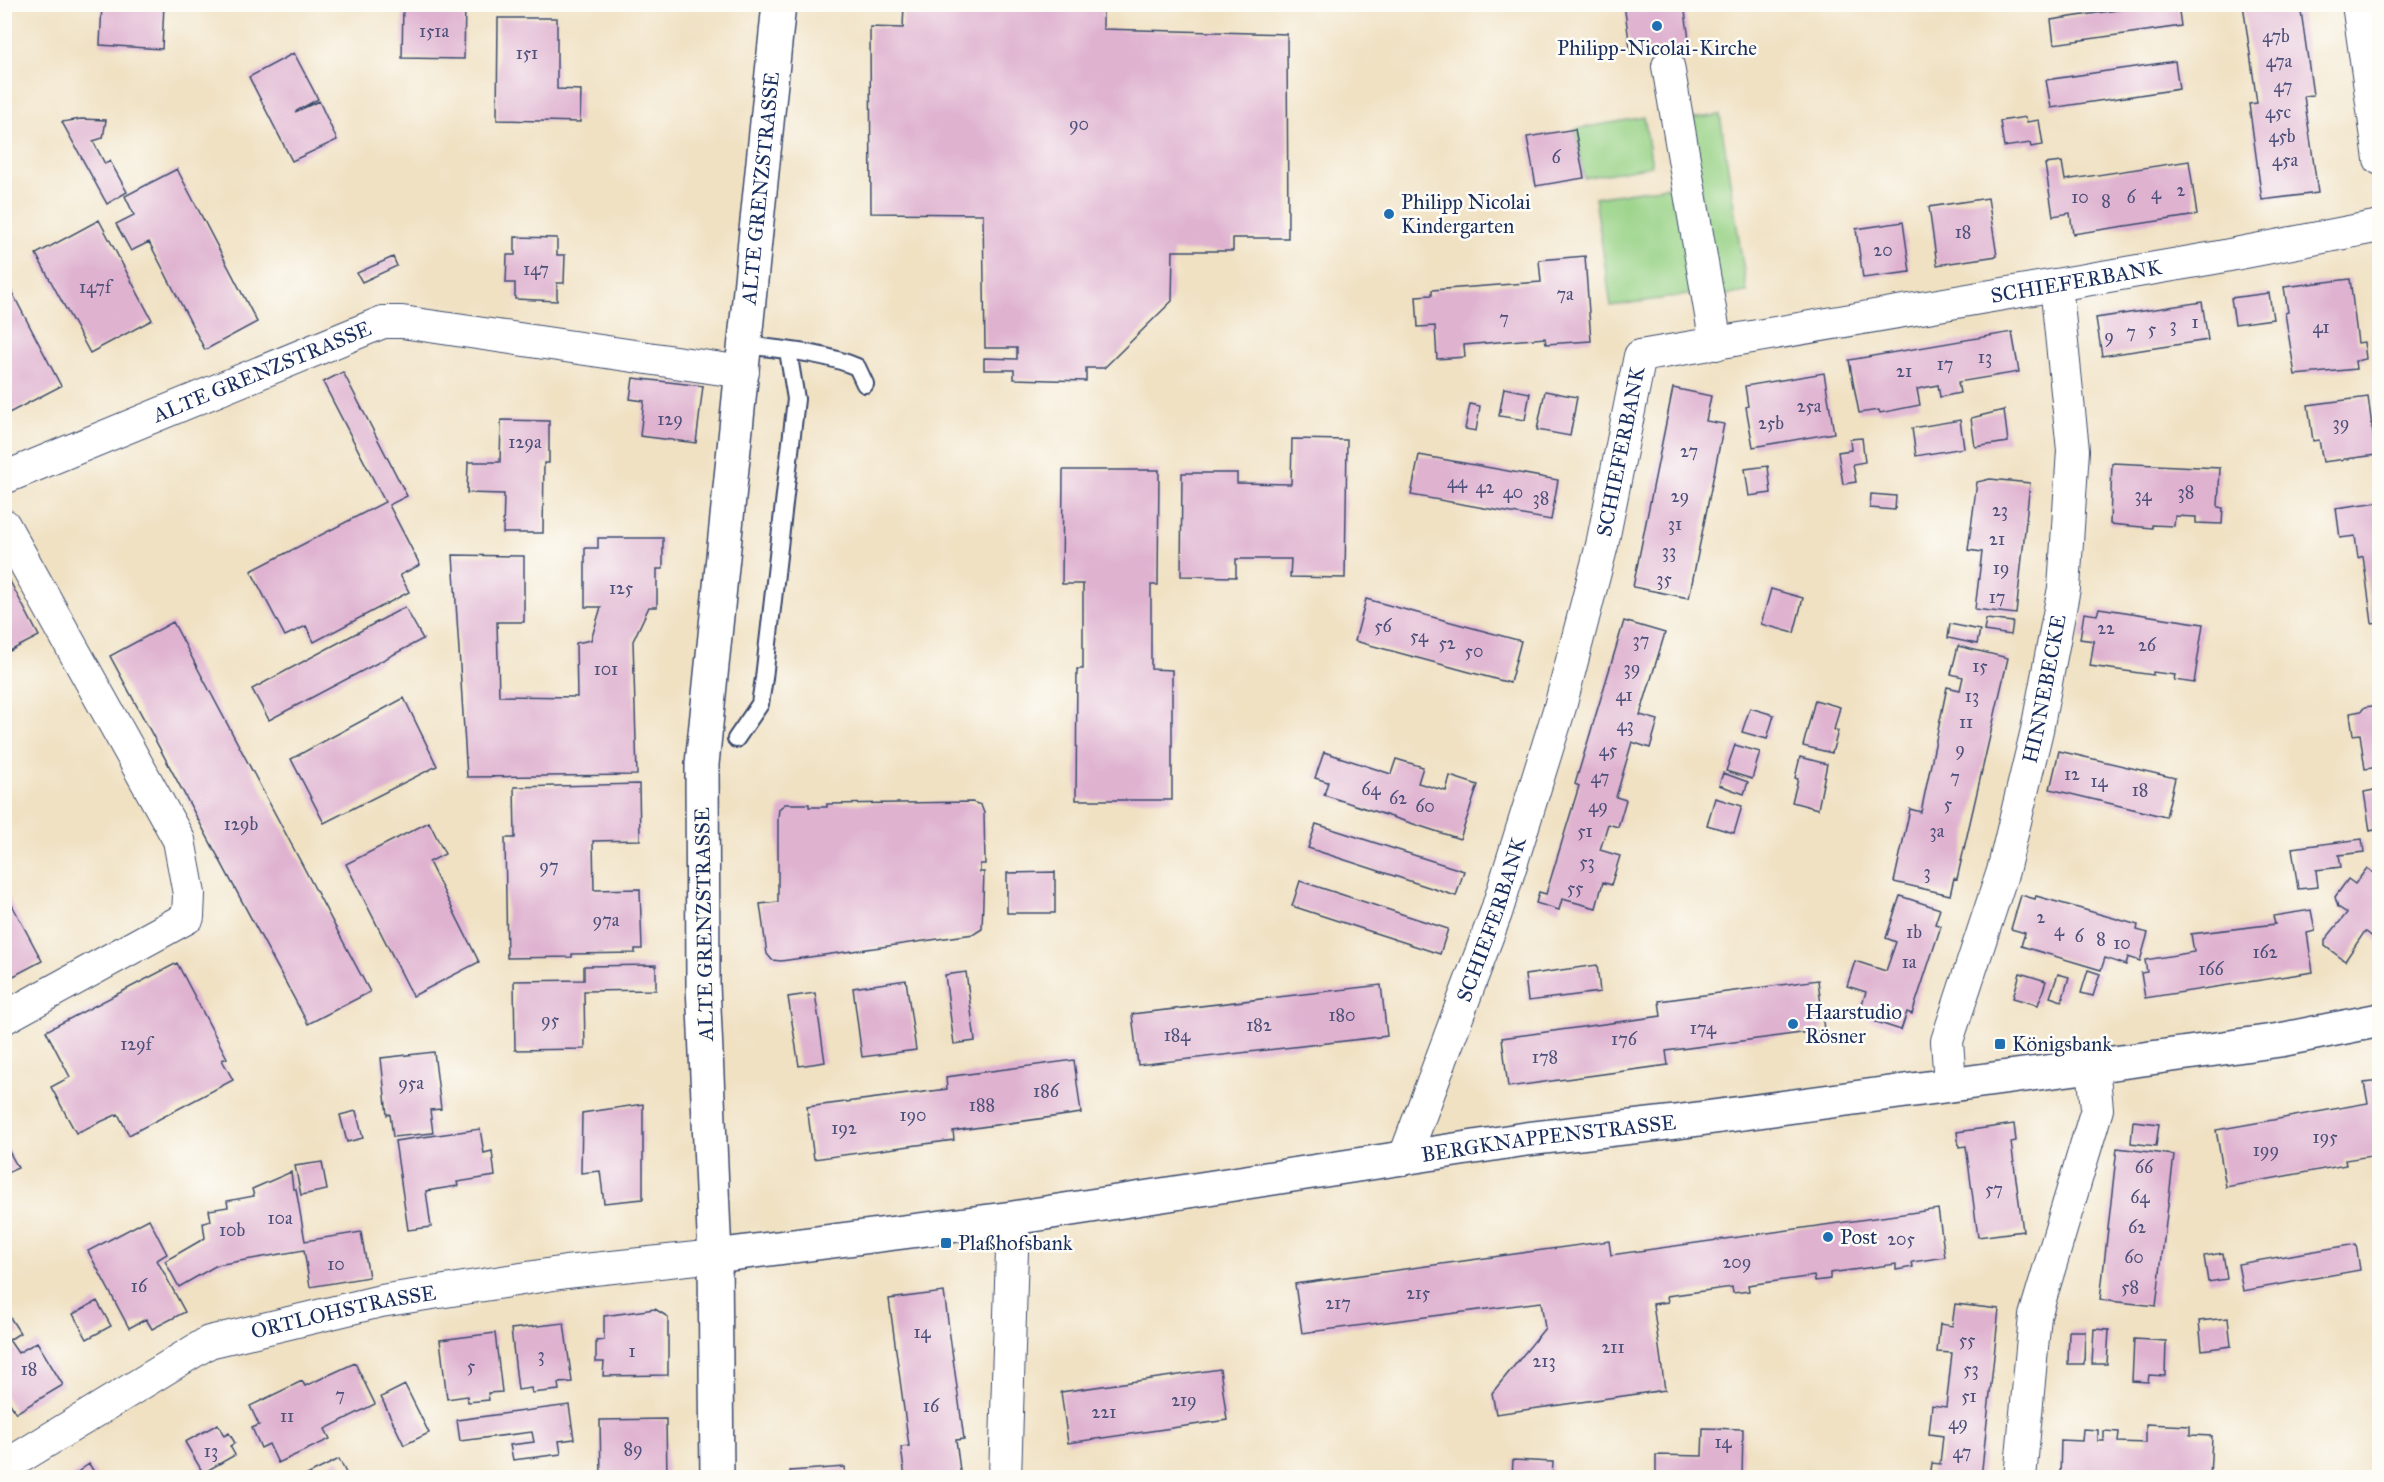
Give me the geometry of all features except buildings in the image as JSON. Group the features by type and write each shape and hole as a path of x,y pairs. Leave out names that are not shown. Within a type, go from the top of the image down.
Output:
{"street":[{"name":"ALTE GRENZSTRASSE","path":"717,1478 715,1256 703,985 702,764 779,4"},
{"path":"2358,4 2379,159"},
{"path":"1668,66 1716,344"},
{"name":"SCHIEFERBANK","path":"1404,1159 1496,913 1560,707 1602,545 1640,356 2214,258 2379,226"},
{"name":"HINNEBECKE","path":"1950,1083 1947,1041 2002,871 2037,730 2064,588 2073,450 2056,285"},
{"name":"ALTE GRENZSTRASSE","path":"4,478 383,322 744,359"},
{"path":"4,525 179,840 189,894 188,917 4,1018"},
{"name":"BERGKNAPPENSTRASSE","path":"715,1256 1013,1218 1526,1139 1676,1122 2280,1040 2379,1014"},
{"path":"2020,1478 2035,1316 2097,1109 2093,1066"},
{"path":"1005,1478 1013,1218"},
{"name":"ORTLOHSTRASSE","path":"4,1467 209,1342 381,1301 566,1272 715,1256"}],"lane":[{"path":"744,359 788,351 847,362 857,367 865,384"},
{"path":"736,739 760,704 764,678 796,399 788,351"}],"green space":[{"path":"1720,115 1747,292 1716,297 1689,119"},
{"path":"1644,117 1652,166 1584,178 1575,129"},
{"path":"1678,185 1694,294 1611,306 1595,198"}],"place":[{"name":"Philipp-Nicolai-Kirche","path":"1657,26"},
{"name":"Philipp Nicolai Kindergarten","path":"1389,214"},
{"name":"Haarstudio Rösner","path":"1793,1024"},
{"name":"Königsbank","path":"2000,1044"},
{"name":"Post","path":"1828,1237"},
{"name":"Plaßhofsbank","path":"946,1243"}]}
